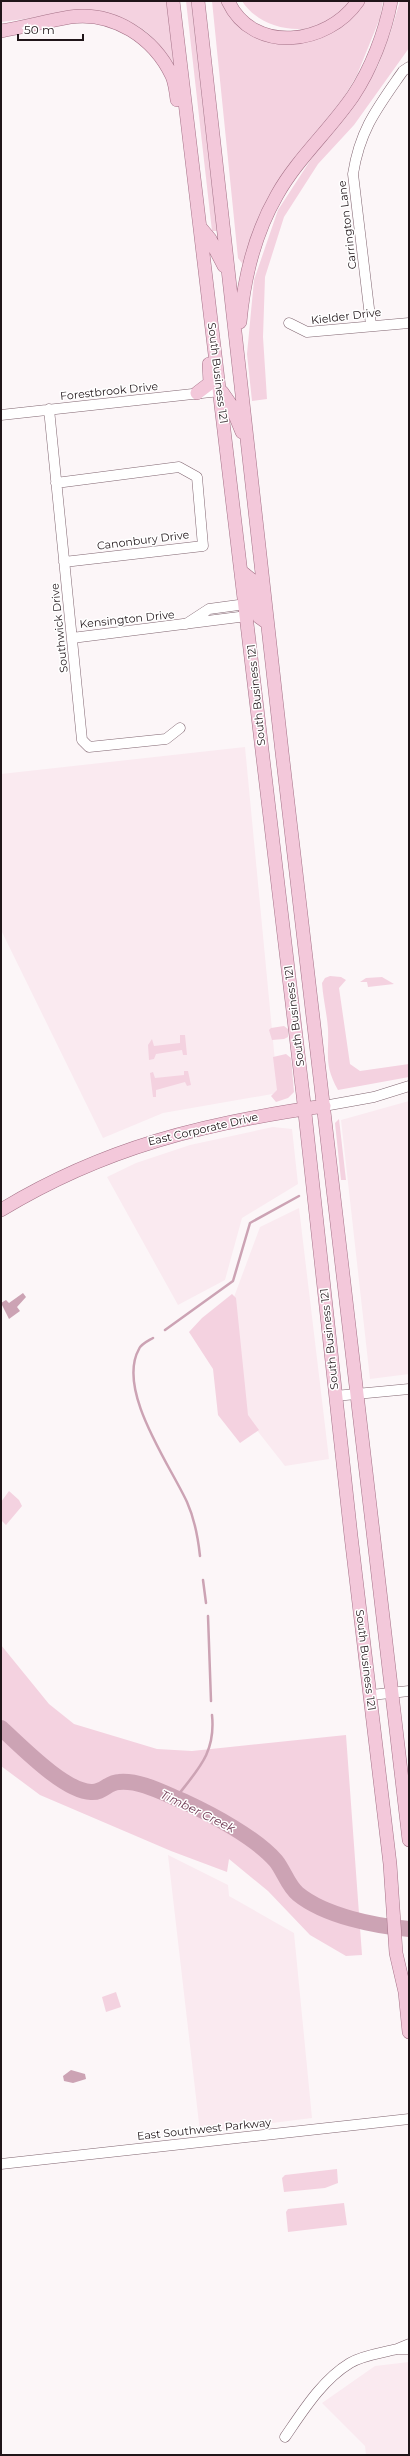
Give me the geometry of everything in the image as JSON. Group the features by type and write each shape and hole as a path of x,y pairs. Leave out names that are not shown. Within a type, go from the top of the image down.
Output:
{"main road":[{"name":"South Business 121","path":"174,1 200,230 247,610 304,1108 335,1396 371,1695 390,1864 396,1953 405,1992 409,2032"},
{"path":"228,1 241,19 253,28 292,39 322,32 334,26 358,1"},
{"path":"238,362 243,285 249,260 264,221 276,195 298,164 352,97 362,81 386,22 391,1"},
{"name":"South Business 121","path":"199,5 227,271 409,1840"},
{"path":"1,32 71,17 89,17 126,26 154,48 173,77 187,168 200,230 210,239 227,271"},
{"path":"197,394 210,383 209,359 215,348"},
{"path":"220,391 231,405 248,442"},
{"path":"242,572 252,580 259,617 264,622 268,622"},
{"path":"276,872 296,869"},
{"name":"East Corporate Drive","path":"1,1210 54,1181 117,1153 155,1139 219,1123 304,1108 324,1106"}],"street":[{"name":"Carrington Lane","path":"371,325 354,168 357,150 366,126 403,71 409,67"},
{"name":"Kielder Drive","path":"289,323 307,332 371,325 409,323"},
{"name":"Forestbrook Drive","path":"1,415 220,391"},
{"name":"Southwick Drive","path":"49,409 82,740 89,747 166,740 180,728"},
{"name":"Canonbury Drive","path":"56,483 179,467 197,477 203,546 64,562"},
{"name":"Kensington Drive","path":"72,638 184,625 209,609 247,610"},
{"path":"324,1106 374,1097 409,1086"},
{"path":"335,1396 409,1389"},
{"path":"371,1695 409,1691"},
{"name":"East Southwest Parkway","path":"1,2164 409,2118"},
{"path":"285,2437 314,2396 336,2373 351,2362 397,2349 409,2344"},
{"path":"397,2349 409,2349"}],"shaded area":[{"path":"1,1 167,1 174,69 153,38 133,24 115,17 78,13 1,22"},
{"path":"186,1 191,1 217,231 212,231"},
{"path":"212,1 230,1 267,35 311,37 331,32 341,25 363,1 383,1 380,18 357,75 344,97 322,125 245,267 238,258"},
{"path":"242,1 351,1 338,15 325,24 313,28 299,29 273,25 250,11"},
{"path":"400,1 409,1 409,48 354,125 318,164 284,217 265,277 263,337 267,399 252,401 247,354 254,280 278,210 319,147 360,96 378,66"},
{"path":"245,747 278,1093 163,1113 103,1138 1,930 1,774"},
{"path":"330,976 341,977 346,980 339,988 350,1064 360,1071 409,1064 409,1077 338,1090 329,1067 328,1029 322,983 325,978"},
{"path":"382,977 394,984 368,987 367,982 360,982 366,978"},
{"path":"284,1026 288,1029 288,1037 284,1039 272,1040 269,1030 271,1028"},
{"path":"180,1035 185,1035 187,1055 183,1055 182,1050 156,1054 154,1059 149,1060 148,1045 152,1039 154,1046 180,1043"},
{"path":"286,1054 291,1058 294,1092 288,1098 276,1102 271,1096 277,1090 273,1057"},
{"path":"184,1071 188,1071 191,1085 187,1086 185,1082 156,1090 156,1097 153,1097 150,1073 153,1072 155,1078 184,1075"},
{"path":"409,1101 409,1374 370,1379 341,1120"},
{"path":"339,1119 346,1180 341,1180 335,1123"},
{"path":"273,1127 292,1129 298,1184 242,1218 225,1280 178,1305 107,1177 136,1163 190,1145"},
{"path":"299,1208 329,1459 285,1466 248,1419 234,1297 260,1227"},
{"path":"23,1293 26,1297 17,1307 20,1311 9,1319 1,1303 6,1300 9,1303"},
{"path":"232,1294 236,1298 248,1415 259,1430 240,1443 218,1415 213,1369 189,1332 202,1318"},
{"path":"9,1491 19,1500 22,1506 6,1525 1,1520 1,1502"},
{"path":"1,1645 49,1704 74,1724 157,1749 192,1751 346,1735 362,1955 346,1956 310,1935 268,1891 229,1859 227,1872 171,1851 40,1795 1,1766"},
{"path":"168,1855 228,1885 229,1896 294,1933 312,2118 200,2132"},
{"path":"116,1992 121,2007 106,2012 102,1997"},
{"path":"71,2070 85,2074 86,2079 73,2083 64,2081 63,2076"},
{"path":"337,2169 338,2183 325,2188 284,2192 282,2178 285,2175"},
{"path":"344,2203 347,2225 288,2232 286,2212 288,2209"},
{"path":"409,2362 409,2455 366,2455 365,2446 322,2403 375,2366"}],"waterway":[{"path":"165,1330 233,1281 250,1223 299,1196"},
{"path":"153,1338 143,1344 139,1349 134,1366 134,1385 148,1427 190,1509 196,1529 200,1556"},
{"path":"203,1580 206,1603"},
{"path":"208,1616 211,1701"},
{"path":"175,1799 197,1770 208,1751 211,1740 212,1715"},
{"name":"Timber Creek","path":"1,1728 43,1766 68,1784 80,1790 95,1792 115,1782 136,1783 185,1802 221,1820 267,1852 276,1861 295,1891 309,1902 351,1919 409,1929"}]}
